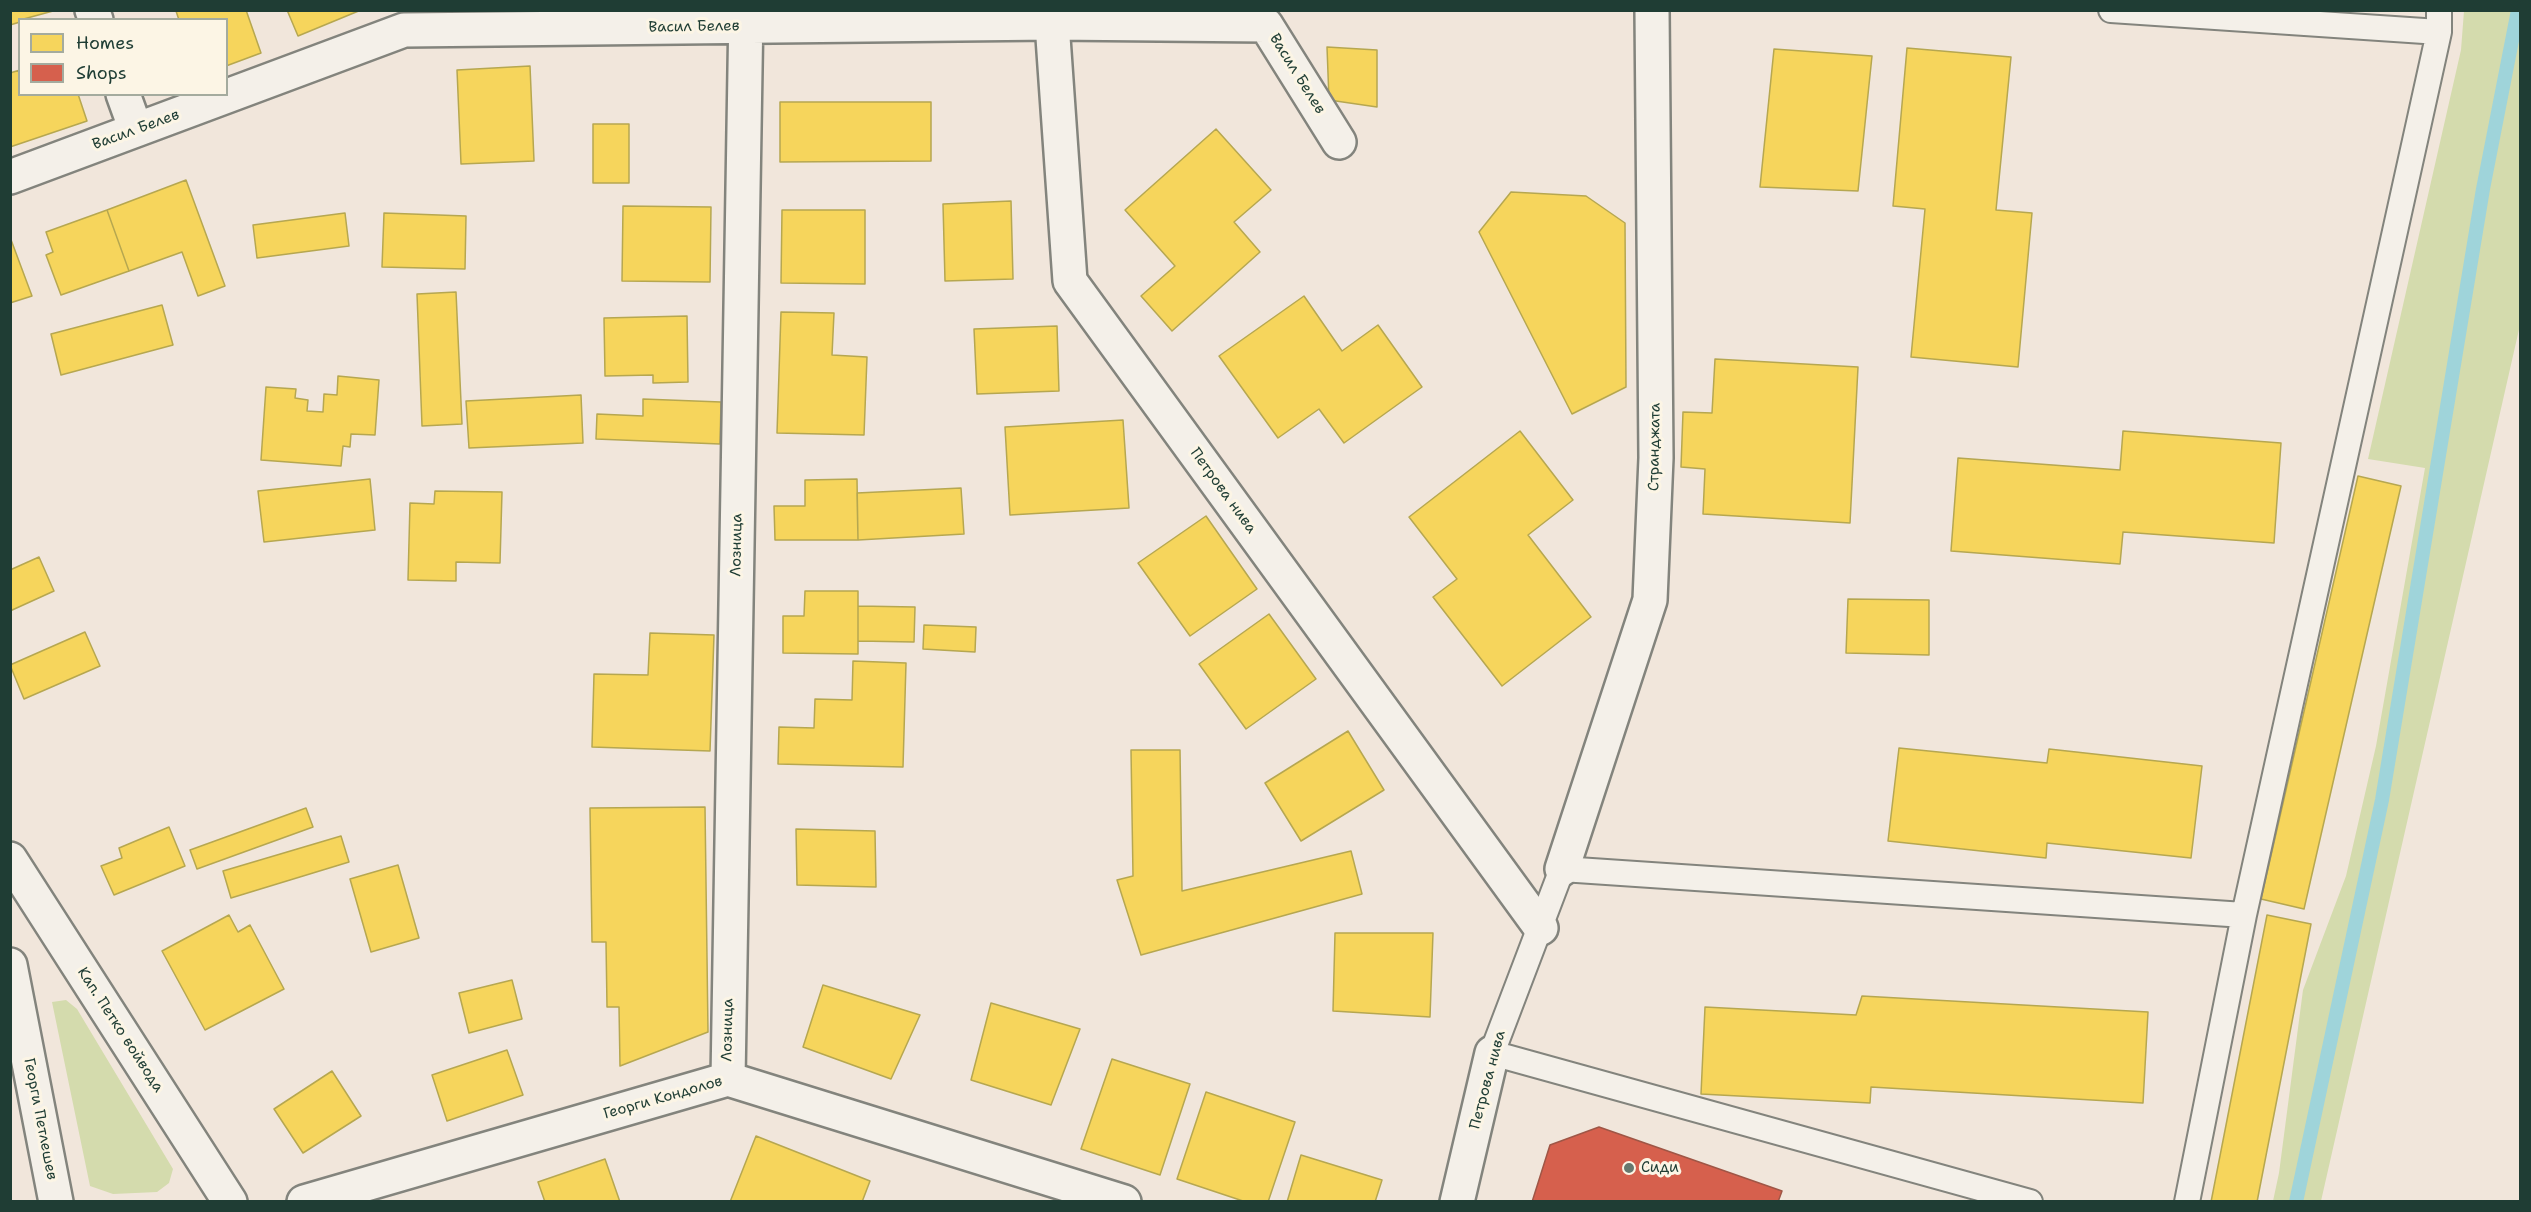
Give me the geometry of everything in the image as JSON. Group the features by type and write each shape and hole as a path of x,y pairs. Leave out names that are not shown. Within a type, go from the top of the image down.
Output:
{"street":[{"name":"Странджата","path":"1562,869 1650,600 1656,458 1652,10"},
{"name":"Васил Белев","path":"228,96 404,30 746,18 1043,17 1266,25 1339,142"},
{"name":"Петрова нива","path":"1043,17 1070,281 1541,928"},
{"name":"Лозница","path":"728,1078 746,18"},
{"path":"124,96 136,130"},
{"name":"Васил Белев","path":"10,177 227,96"},
{"name":"Кап. Петко войвода","path":"10,859 230,1202"},
{"name":"Георги Петлешев","path":"10,966 56,1202"},
{"name":"Петрова нива","path":"1457,1202 1492,1053"},
{"name":"Георги Кондолов","path":"304,1202 728,1078 1124,1202"}],"lane":[{"path":"2111,10 2439,21 2244,915 2187,1202"},
{"path":"1562,869 2244,915"},
{"name":"Петрова нива","path":"1492,1053 1562,869"},
{"path":"1492,1053 2030,1202"}],"green space":[{"path":"2464,11 2520,11 2520,325 2321,1201 2273,1201 2279,1173 2303,990 2346,876 2376,746 2425,468 2368,459 2461,50"},
{"path":"66,1000 77,1009 173,1169 169,1183 157,1192 113,1194 90,1186 52,1002"}],"building: Homes":[{"path":"10,10 53,10 27,18 18,18 18,23 10,25"},
{"path":"246,10 261,53 228,65 228,18 178,18 176,11"},
{"path":"287,10 361,10 298,36"},
{"path":"1327,47 1377,50 1377,107 1329,100"},
{"path":"1907,48 2011,57 1996,210 2032,213 2018,367 1911,357 1925,209 1893,206"},
{"path":"1774,49 1872,56 1858,191 1760,187"},
{"path":"530,66 534,161 461,164 457,70"},
{"path":"18,71 18,96 79,96 87,121 10,147 10,73"},
{"path":"780,102 931,102 931,161 780,162"},
{"path":"593,124 629,124 629,183 593,183"},
{"path":"1216,129 1271,190 1234,222 1260,252 1172,331 1141,296 1175,266 1125,210"},
{"path":"186,180 225,286 198,296 182,252 129,271 107,210"},
{"path":"1511,192 1586,196 1625,223 1626,387 1572,414 1479,232"},
{"path":"1011,201 1013,279 945,281 943,204"},
{"path":"623,206 711,207 710,282 622,281"},
{"path":"107,210 129,271 61,295 46,255 53,252 46,232"},
{"path":"782,210 865,210 865,284 781,283"},
{"path":"345,213 349,246 257,258 253,225"},
{"path":"384,213 466,216 465,269 382,267"},
{"path":"10,237 32,296 10,303"},
{"path":"456,292 462,424 422,426 417,294"},
{"path":"1304,296 1342,351 1378,325 1422,387 1344,443 1319,409 1278,438 1219,356"},
{"path":"162,305 173,345 61,375 51,334"},
{"path":"781,312 834,313 832,355 867,357 864,435 777,433"},
{"path":"687,316 688,382 653,383 653,375 605,376 604,318"},
{"path":"1057,326 1059,391 977,394 974,329"},
{"path":"1715,359 1858,367 1850,523 1703,514 1705,469 1681,467 1683,412 1712,413"},
{"path":"338,376 379,380 375,435 351,434 350,447 343,446 341,466 261,460 266,387 296,389 295,398 308,400 307,411 323,412 324,394 337,395"},
{"path":"581,395 583,443 469,448 466,401"},
{"path":"643,399 721,402 720,444 596,439 597,414 643,416"},
{"path":"1123,420 1129,508 1010,515 1005,427"},
{"path":"1520,431 1573,500 1528,535 1591,617 1502,686 1433,597 1457,579 1409,517"},
{"path":"2123,431 2281,443 2274,543 2123,532 2120,564 1951,551 1958,458 2120,470"},
{"path":"2358,476 2401,486 2304,909 2261,899"},
{"path":"370,479 375,530 264,542 258,491"},
{"path":"857,479 858,540 775,540 774,506 805,506 805,480"},
{"path":"961,488 964,534 858,540 857,493"},
{"path":"435,491 502,492 500,563 456,562 456,581 408,580 410,503 434,504"},
{"path":"1206,516 1257,589 1190,636 1138,563"},
{"path":"39,557 54,591 10,611 10,570"},
{"path":"805,591 858,591 858,654 783,653 783,616 804,616"},
{"path":"1848,599 1929,600 1929,655 1846,653"},
{"path":"858,606 915,607 914,642 858,641"},
{"path":"1269,614 1316,679 1246,729 1199,664"},
{"path":"924,625 976,627 975,652 923,649"},
{"path":"85,632 100,666 24,699 10,665"},
{"path":"650,633 714,635 710,751 592,747 594,674 648,675"},
{"path":"853,661 906,663 903,767 778,764 779,727 814,728 815,699 852,700"},
{"path":"1348,731 1384,790 1301,841 1265,783"},
{"path":"1899,748 2047,763 2049,749 2202,766 2191,858 2047,843 2046,858 1888,841"},
{"path":"1131,750 1180,750 1182,891 1351,851 1362,894 1141,955 1117,880 1133,876"},
{"path":"705,807 708,1032 620,1066 619,1007 607,1007 606,942 592,942 590,808"},
{"path":"306,808 313,827 197,869 190,850"},
{"path":"169,827 185,866 114,895 101,866 122,858 119,848"},
{"path":"796,829 875,831 876,887 797,885"},
{"path":"341,836 349,862 231,898 223,871"},
{"path":"398,865 419,938 371,952 350,879"},
{"path":"229,915 238,932 250,925 284,989 205,1030 162,951"},
{"path":"2267,915 2311,924 2257,1202 2211,1202"},
{"path":"1335,933 1433,933 1430,1017 1333,1011"},
{"path":"512,980 522,1019 469,1033 459,993"},
{"path":"823,985 920,1015 891,1079 803,1047"},
{"path":"1862,996 2148,1012 2143,1103 1871,1087 1870,1103 1701,1094 1705,1007 1856,1015"},
{"path":"991,1003 1080,1029 1051,1105 971,1080"},
{"path":"507,1050 523,1095 447,1121 432,1075"},
{"path":"1112,1059 1190,1084 1160,1175 1081,1149"},
{"path":"332,1071 361,1116 303,1153 274,1109"},
{"path":"1206,1092 1295,1122 1268,1202 1246,1202 1177,1179"},
{"path":"756,1136 870,1181 862,1202 730,1202"},
{"path":"1301,1155 1382,1180 1375,1202 1287,1202"},
{"path":"605,1159 620,1202 545,1202 538,1182"}],"building: Shops":[{"name":"Сиди","path":"1599,1127 1782,1191 1778,1202 1532,1202 1550,1145"}],"waterway":[{"path":"2296,1202 2382,800 2483,189 2518,10"}],"place":[{"name":"Сиди","path":"1629,1168"}]}
